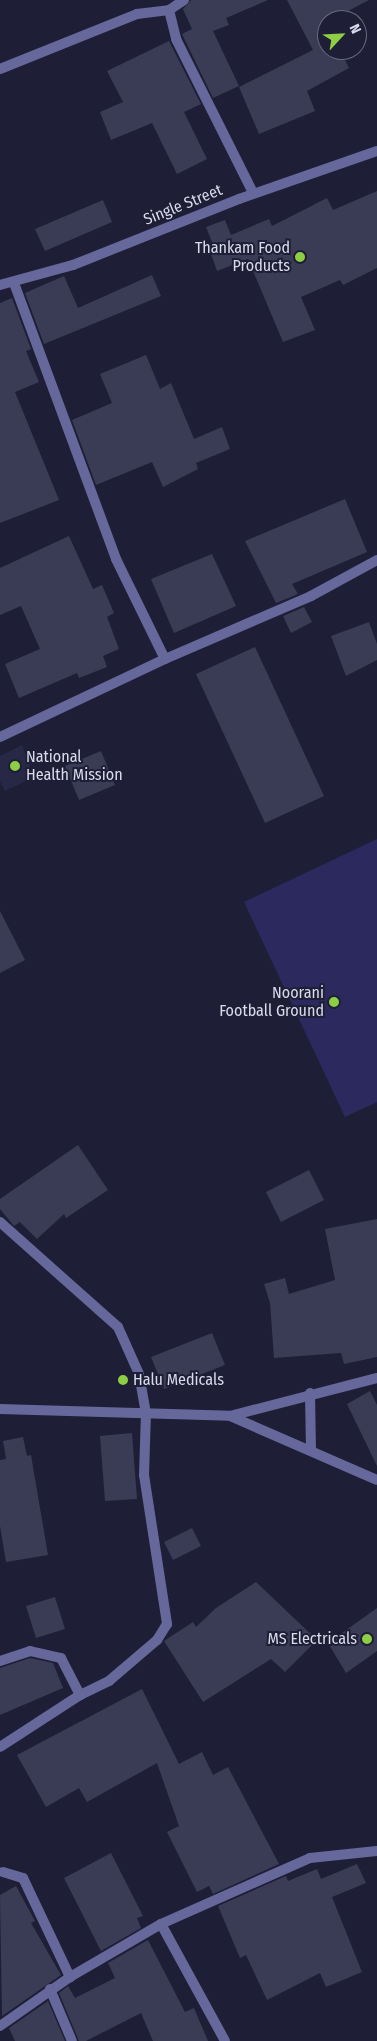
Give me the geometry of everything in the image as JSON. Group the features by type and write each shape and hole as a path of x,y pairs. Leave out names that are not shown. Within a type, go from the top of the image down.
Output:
{"street":[{"path":"0,69 137,14 169,10 184,0"},
{"path":"169,10 176,39 254,194"},
{"name":"Single Street","path":"0,285 14,283 73,265 254,194 377,151"},
{"path":"14,283 116,559 165,659"},
{"path":"0,737 165,659 311,596 377,560"},
{"path":"0,1222 118,1327 139,1374 146,1412 144,1475 167,1624 156,1640 109,1681 80,1695 0,1747"},
{"path":"0,1409 230,1416 310,1393 377,1378"},
{"path":"310,1393 311,1450"},
{"path":"230,1416 377,1480"},
{"path":"0,1661 30,1651 61,1658 80,1695"},
{"path":"0,2026 50,1989 162,1924 310,1858 377,1850"},
{"path":"1,1872 23,1878 70,1977"},
{"path":"162,1924 225,2041"},
{"path":"50,1989 72,2041"}],"shaded area":[{"name":"National Health Mission","path":"22,745 34,777 5,791 0,781 0,756"},
{"name":"Noorani Football Ground","path":"377,839 377,1102 345,1117 244,902"}],"building":[{"path":"191,0 268,0 226,18 229,25 213,31 239,86 213,98 182,34 192,29 183,9"},
{"path":"287,0 369,0 350,10 317,10 317,60 345,60 349,68 307,91 315,111 259,134 239,87 313,50"},
{"path":"169,41 201,104 184,112 207,159 177,174 152,123 111,140 100,112 123,102 107,71"},
{"path":"377,191 377,268 343,285 340,280 301,297 315,330 283,342 248,259 217,271 209,248 214,247 206,227 225,220 231,235 269,219 272,226 327,198 333,210"},
{"path":"103,200 112,222 45,251 35,229"},
{"path":"152,275 161,296 44,344 25,293 64,276 78,308"},
{"path":"12,298 31,349 26,351 39,382 15,392 59,500 0,523 0,303"},
{"path":"146,355 160,389 171,383 194,439 222,427 230,449 196,463 198,469 163,487 152,462 96,485 72,420 112,403 100,374"},
{"path":"345,499 367,552 292,584 298,594 276,603 245,541"},
{"path":"69,536 93,589 102,585 114,613 107,617 119,649 103,656 107,667 79,678 77,673 19,698 5,664 40,649 21,606 0,615 0,568"},
{"path":"212,554 236,606 174,633 151,579"},
{"path":"304,607 312,622 291,633 283,616"},
{"path":"369,622 377,644 377,660 346,676 331,636"},
{"path":"255,647 324,796 265,823 196,674"},
{"path":"101,751 115,785 79,800 65,766"},
{"path":"0,911 25,960 0,973"},
{"path":"78,1145 108,1190 66,1218 64,1214 37,1239 20,1222 14,1226 0,1209 0,1199"},
{"path":"309,1170 324,1200 281,1222 266,1192"},
{"path":"377,1219 377,1357 344,1364 341,1353 274,1358 270,1303 264,1284 285,1278 289,1294 335,1280 325,1229"},
{"path":"212,1333 225,1365 164,1389 151,1357"},
{"path":"370,1391 377,1405 377,1466 347,1404"},
{"path":"132,1433 137,1499 105,1501 100,1436"},
{"path":"23,1437 27,1456 31,1455 48,1555 6,1562 0,1526 0,1460 6,1459 3,1441"},
{"path":"192,1528 201,1546 173,1560 164,1542"},
{"path":"256,1582 317,1640 285,1672 271,1659 203,1702 164,1641 193,1622 196,1627 216,1608"},
{"path":"55,1597 65,1629 36,1638 26,1606"},
{"path":"377,1608 377,1651 346,1673 328,1643"},
{"path":"30,1658 53,1663 63,1688 0,1715 0,1668"},
{"path":"142,1689 179,1764 202,1752 213,1775 228,1767 279,1864 213,1894 209,1886 197,1892 167,1832 179,1826 157,1763 87,1802 79,1788 46,1807 17,1755"},
{"path":"111,1853 143,1916 137,1918 141,1928 101,1951 64,1878"},
{"path":"357,1864 366,1883 332,1897 362,1972 326,1987 320,1973 267,2000 246,1955 240,1958 218,1906 286,1876 288,1881 317,1869 321,1879"},
{"path":"16,1886 35,1921 31,1923 61,1975 2,2016 0,1895"},
{"path":"148,1940 185,2012 194,2008 208,2041 153,2041 141,2013 86,2041 79,2041 59,1993 68,1986 75,1998 115,1978 108,1963"},
{"path":"48,2001 65,2041 15,2041 9,2028"}],"place":[{"name":"Thankam Food Products","path":"300,257"},
{"name":"National Health Mission","path":"15,766"},
{"name":"Noorani Football Ground","path":"334,1002"},
{"name":"Halu Medicals","path":"123,1380"},
{"name":"MS Electricals","path":"367,1639"}]}
